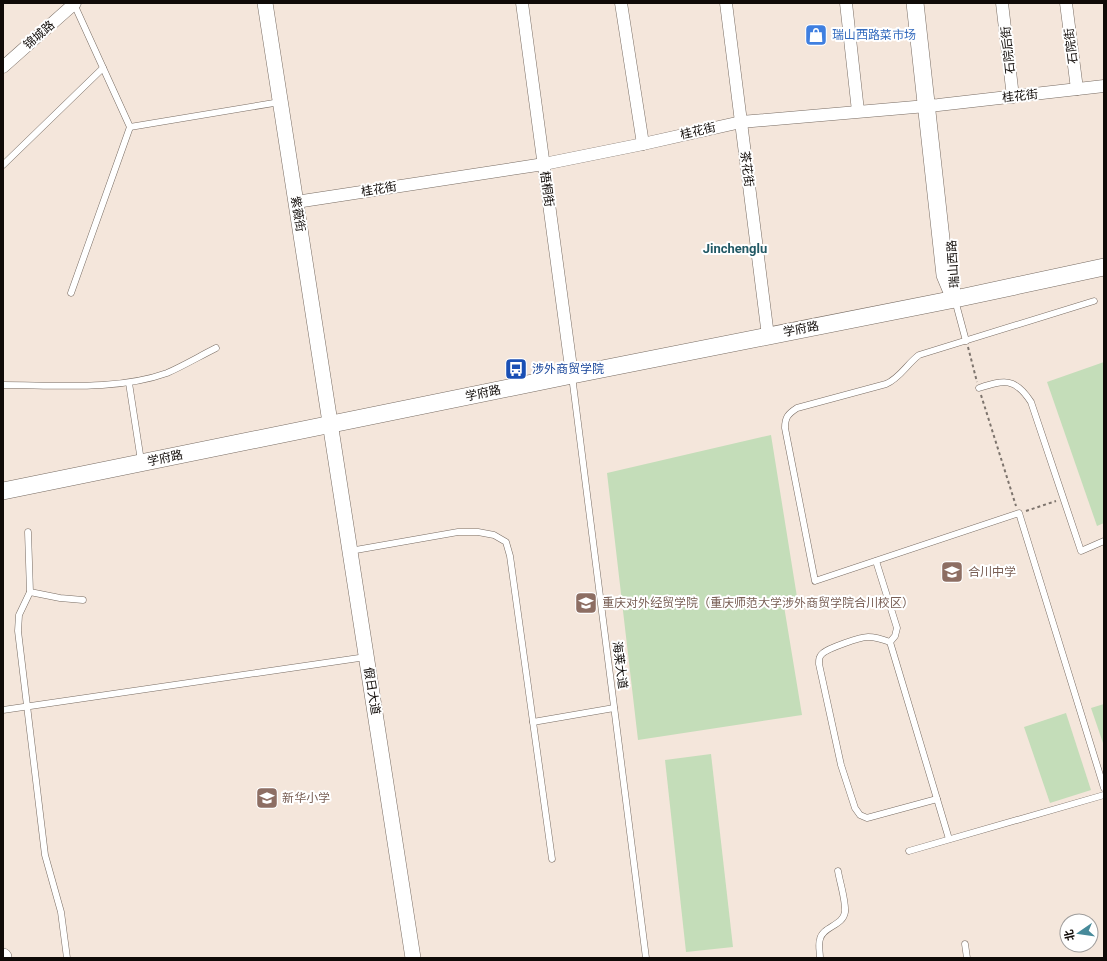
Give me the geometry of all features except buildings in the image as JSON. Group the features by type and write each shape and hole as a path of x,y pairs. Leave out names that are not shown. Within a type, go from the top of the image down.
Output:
{"main road":[{"name":"瑞山西路","path":"915,3 932,105 956,274 955,299"},
{"name":"瑞山西路","path":"927,3 932,105"},
{"name":"学府路","path":"3,491 572,375 955,299 1104,267"}],"street":[{"name":"紫薇街","path":"265,3 330,424"},
{"name":"梧桐街","path":"522,3 572,375"},
{"path":"621,3 643,144"},
{"name":"茶花街","path":"726,3 768,336"},
{"path":"846,3 858,111"},
{"name":"石院后街","path":"1002,3 1013,97"},
{"name":"石院街","path":"1066,3 1077,89"},
{"name":"锦城路","path":"3,67 74,4"},
{"name":"桂花街","path":"296,202 544,164 741,122 1013,97 1104,86"},
{"name":"假日大道","path":"330,424 413,958"}],"lane":[{"path":"71,293 130,127 74,4"},
{"path":"3,165 103,68"},
{"path":"130,127 280,102"},
{"path":"955,299 966,341"},
{"path":"1094,301 920,355 910,362 898,377 886,384 797,408 790,413 786,419 785,428 815,581 1019,513 1104,788"},
{"path":"3,385 108,385 129,383 167,373 216,348"},
{"name":"海莱大道","path":"572,375 646,958"},
{"path":"979,388 997,382 1004,382 1015,385 1025,392 1031,402 1081,551 1104,541"},
{"path":"129,383 141,463"},
{"path":"28,532 30,592 19,615 18,630 45,855 61,912 67,958"},
{"path":"350,551 458,532 478,532 494,535 506,542 510,556 552,859"},
{"path":"876,560 897,628 896,636 890,642"},
{"path":"30,592 60,598 83,600"},
{"path":"890,642 878,638 866,637 829,649 819,658 819,664 841,765 855,808 860,815 867,818 937,799"},
{"path":"890,642 949,839"},
{"path":"3,710 366,657"},
{"path":"533,722 614,708"},
{"path":"909,851 1104,795"},
{"path":"820,958 819,940 821,935 840,921 845,913 838,871"},
{"path":"965,944 966,958"}],"path":[{"path":"966,341 979,388 1019,513 1063,499"}],"green space":[{"path":"1104,362 1104,523 1097,526 1047,382"},
{"path":"771,435 797,597 783,600 802,715 638,740 607,473"},
{"path":"1104,704 1104,746 1091,708"},
{"path":"1066,713 1091,790 1050,803 1024,727"},
{"path":"711,754 733,947 686,952 665,760"}],"place":[{"name":"瑞山西路菜市场","path":"816,35"},
{"name":"涉外商贸学院","path":"516,369"},
{"name":"合川中学","path":"952,572"},
{"name":"重庆对外经贸学院（重庆师范大学涉外商贸学院合川校区）","path":"586,603"},
{"name":"新华小学","path":"267,798"}],"district":[{"name":"Jinchenglu","path":"735,248"}]}
